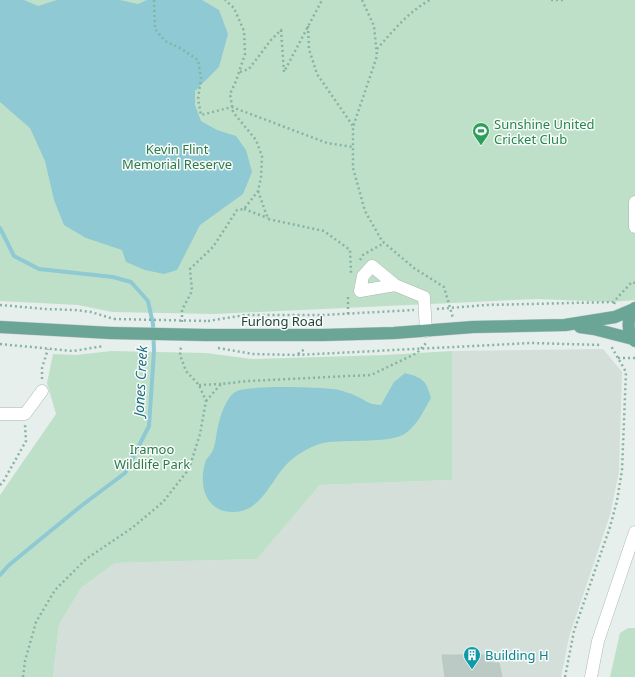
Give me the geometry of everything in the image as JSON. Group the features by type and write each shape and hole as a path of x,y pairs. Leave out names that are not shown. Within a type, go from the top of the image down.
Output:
{"main road":[{"name":"Furlong Road","path":"0,327 110,339 206,335 301,336 394,333 456,328 565,325 615,317 635,309"},
{"path":"634,340 628,327 630,314 635,309"},
{"name":"Furlong Road","path":"565,325 594,329 634,340"}],"street":[{"path":"635,202 635,227"},
{"path":"395,285 424,297 426,331"},
{"path":"0,414 24,414 42,391"},
{"path":"591,677 598,641 631,560 635,532"}],"path":[{"path":"154,0 155,28 165,41 180,48 198,60 201,78 198,99 201,115 232,107 327,143 353,147"},
{"path":"239,73 249,68 271,40 281,30 284,72 322,0"},
{"path":"362,0 374,26 377,56 353,127 353,168 365,211 382,241 414,268 444,287 456,328"},
{"path":"376,50 400,22 430,0"},
{"path":"551,0 565,0"},
{"path":"308,25 309,48 317,74 353,127"},
{"path":"258,191 268,219"},
{"path":"244,209 268,219 324,231 350,250 351,280"},
{"path":"0,305 75,310 91,312 114,319 208,321 245,315 348,314 425,310 450,307 614,302 632,282 635,284"},
{"path":"348,291 348,314"},
{"path":"199,385 371,375 416,353 427,341 426,331"},
{"path":"0,344 73,351 110,339"},
{"path":"215,348 253,354 297,355 531,343 602,344"},
{"path":"565,677 574,631 601,557 617,501 622,470 626,372 610,345"},
{"path":"42,391 42,368 48,348"},
{"path":"618,358 635,358"},
{"path":"206,401 221,384"},
{"path":"0,485 26,441 24,414"}],"shaded area":[{"path":"603,349 622,372 619,472 610,515 569,637 561,677 53,677 59,625 81,588 115,563 257,559 320,485 452,480 452,351"}],"green space":[{"name":"Kevin Flint Memorial Reserve","path":"0,0 635,0 635,300 612,302 537,299 214,314 112,312 78,305 0,301"},
{"name":"Iramoo Wildlife Park","path":"111,351 206,353 252,359 385,355 452,351 452,480 320,485 257,559 115,563 81,588 59,625 53,677 0,677 0,495 56,414 47,383 53,354 76,355"},
{"path":"628,628 635,628 635,677 610,677 620,633"}],"water":[{"path":"0,0 24,0 38,6 57,0 120,0 138,4 147,0 202,0 219,10 228,34 219,67 195,91 195,105 201,121 217,130 236,136 246,150 252,172 243,194 200,225 177,270 164,274 145,270 126,262 122,250 86,238 64,225 54,200 45,161 30,128 0,102"},
{"path":"405,373 420,378 425,383 431,398 417,421 406,433 390,439 332,442 313,446 289,462 264,495 257,502 242,511 223,511 215,507 210,502 203,487 204,469 206,460 214,447 222,412 233,393 245,389 257,388 303,387 331,389 354,395 376,405 381,405 394,382"}],"building":[{"name":"Building H","path":"442,655 491,655 491,663 499,663 502,677 445,677"}],"waterway":[{"name":"Jones Creek","path":"0,228 14,256 39,269 113,277 131,282 148,301 153,324 154,351 149,426 125,473 81,506 9,565 0,575"}],"place":[{"name":"Sunshine United Cricket Club","path":"481,146"},
{"name":"Building H","path":"472,670"}]}
